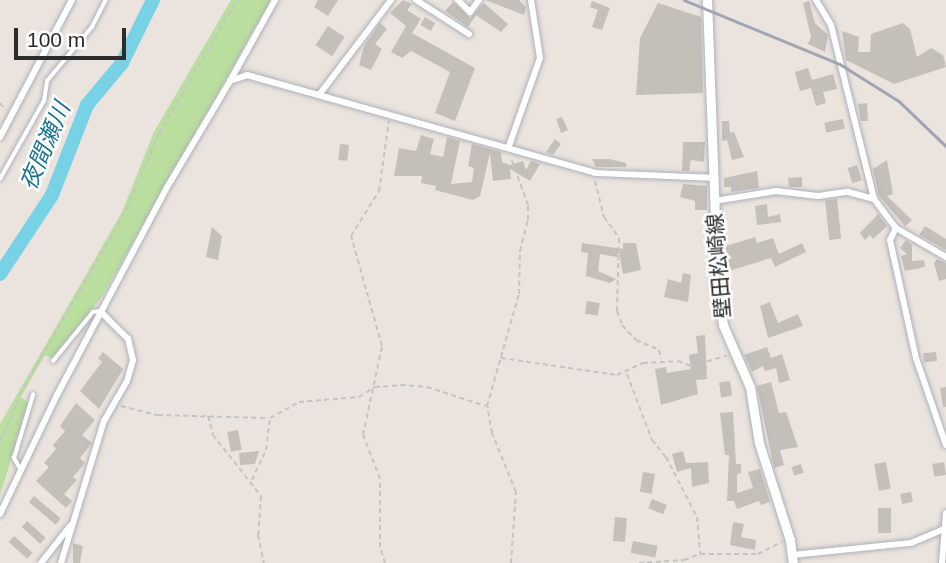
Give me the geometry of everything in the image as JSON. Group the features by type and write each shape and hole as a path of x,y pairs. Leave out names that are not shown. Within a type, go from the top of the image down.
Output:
{"main road":[{"name":"壁田松崎線","path":"707,0 718,296 734,353 750,387 759,443 790,540 792,559"}],"street":[{"path":"0,137 72,0"},
{"path":"0,514 20,469 101,312 275,0"},
{"path":"319,95 391,0"},
{"path":"416,0 469,34"},
{"path":"458,0 470,12 479,0"},
{"path":"509,146 540,58 531,0"},
{"path":"816,0 831,25 874,199 896,228 946,257"},
{"path":"230,81 247,75 509,146 595,173 714,178"},
{"path":"713,201 776,191 818,196 848,192 874,199"},
{"path":"896,228 890,240 915,353 946,445"},
{"path":"61,563 104,421 134,360 128,339 101,312"},
{"path":"942,563 946,513"},
{"path":"41,563 72,523"},
{"path":"792,559 911,543 944,529"}],"lane":[{"path":"0,179 44,102 47,81 92,27 106,0"},
{"path":"53,361 93,312 101,312"},
{"path":"20,469 14,458 33,395"}],"path":[{"path":"0,442 24,387 127,209 159,133 237,0"},
{"path":"385,563 380,547 380,480 363,435 382,346 351,236 379,191 391,113"},
{"path":"509,146 528,220 520,251 519,294 487,406 492,433 516,492 511,563"},
{"path":"595,173 595,195 619,238 617,311 622,325 636,340 659,350 662,360"},
{"path":"501,358 561,370 627,373 643,363 662,360 691,366 734,353"},
{"path":"627,373 652,440 666,457 697,517 700,554"},
{"path":"114,404 159,415 270,418 299,402 359,397 375,387 427,387 487,406"},
{"path":"208,416 226,454 252,480 261,496 258,535 264,563"},
{"path":"252,480 266,450 270,418"},
{"path":"639,563 684,560 700,554 758,554 790,540"}],"green space":[{"path":"231,0 271,0 103,295 54,359 45,355 21,397 29,403 0,495 0,424 122,212 154,132"}],"building":[{"path":"318,0 338,0 328,16 314,7"},
{"path":"403,0 412,4 407,10 421,19 412,33 475,68 455,121 435,113 450,72 411,51 402,58 391,52 406,26 390,13"},
{"path":"485,0 519,0 526,7 524,15"},
{"path":"592,1 610,8 602,30 592,27 598,10 590,7"},
{"path":"809,1 815,23 828,35 825,52 808,44 811,37 803,3"},
{"path":"453,2 470,18 484,3 508,24 501,32 476,15 468,27 445,11"},
{"path":"658,3 701,17 703,93 636,95 640,38"},
{"path":"425,17 435,23 431,31 420,25"},
{"path":"380,23 387,29 375,44 382,49 371,70 359,65 364,46"},
{"path":"903,23 910,29 917,57 931,48 943,55 946,67 894,84 846,60 842,31 859,37 858,52 870,52 871,34"},
{"path":"328,26 345,37 332,56 315,45"},
{"path":"808,68 812,80 833,74 837,89 823,92 826,103 816,106 811,88 800,91 795,72"},
{"path":"867,103 868,121 861,121 858,104"},
{"path":"562,117 568,130 561,133 556,119"},
{"path":"843,119 845,129 826,132 824,123"},
{"path":"722,121 729,121 730,133 734,132 744,157 732,160 727,140 722,141"},
{"path":"421,135 434,139 430,154 443,157 447,137 460,141 451,184 472,182 474,168 468,166 472,144 501,152 502,162 510,165 523,161 526,170 531,161 540,164 530,181 510,169 511,179 493,181 490,153 480,196 473,200 435,190 436,186 421,183 422,176 394,176 399,148 416,151"},
{"path":"555,139 561,144 553,155 546,152"},
{"path":"683,142 705,142 704,162 691,160 689,171 682,171"},
{"path":"340,144 349,145 347,161 338,160"},
{"path":"592,159 626,163 626,167 596,167"},
{"path":"887,160 893,194 887,196 912,220 905,226 879,196 873,169"},
{"path":"857,165 862,180 852,183 847,168"},
{"path":"757,171 759,188 731,192 731,187 724,187 724,178"},
{"path":"802,177 802,187 789,187 788,178"},
{"path":"683,184 707,186 707,210 695,210 695,201 680,197"},
{"path":"837,199 841,239 829,240 825,200"},
{"path":"767,204 768,217 780,214 781,222 757,225 755,206"},
{"path":"878,214 887,226 873,239 870,235 865,240 860,233"},
{"path":"925,226 946,239 946,250 919,235"},
{"path":"212,227 222,236 218,260 206,257"},
{"path":"755,237 757,243 773,238 779,254 802,243 806,252 775,267 771,258 725,272 723,247"},
{"path":"906,240 912,245 912,261 924,260 925,267 905,271 901,256 907,254 900,248"},
{"path":"582,243 623,249 623,243 636,243 641,270 623,274 619,252 617,257 600,254 598,271 616,279 610,283 586,276 588,253 581,252"},
{"path":"937,259 946,263 946,279 939,281 934,263"},
{"path":"683,273 691,275 688,302 664,297 668,279 681,283"},
{"path":"587,301 600,303 598,316 585,314"},
{"path":"770,302 778,323 798,314 803,326 768,338 760,306"},
{"path":"705,335 707,379 696,380 698,394 661,405 655,369 666,367 667,373 691,369 689,355 698,353 696,336"},
{"path":"767,347 771,358 782,354 790,380 779,383 776,368 765,371 763,366 752,372 744,355"},
{"path":"103,352 123,369 99,409 80,391 102,362 98,358"},
{"path":"936,352 937,361 924,362 923,353"},
{"path":"730,381 732,396 721,397 719,383"},
{"path":"771,382 779,413 786,412 798,447 780,450 784,465 774,468 757,386"},
{"path":"946,387 946,407 943,407 940,388"},
{"path":"76,403 95,420 82,435 92,443 80,458 85,463 73,477 77,480 64,494 72,501 66,508 36,481 49,467 44,463 56,449 53,445 65,431 60,426"},
{"path":"733,412 736,464 741,464 741,473 737,474 737,493 753,488 748,472 760,469 770,502 761,505 759,501 737,509 734,501 727,501 729,455 725,455 720,413"},
{"path":"238,430 242,450 231,452 227,432"},
{"path":"259,451 255,464 240,465 239,453"},
{"path":"683,451 686,463 708,462 709,483 692,487 691,468 677,472 672,454"},
{"path":"886,462 891,489 879,491 874,464"},
{"path":"944,462 946,475 934,477 932,464"},
{"path":"801,464 804,473 794,476 791,467"},
{"path":"643,472 655,474 652,494 640,492"},
{"path":"911,492 913,502 902,504 900,494"},
{"path":"34,496 61,518 56,525 29,502"},
{"path":"652,499 667,505 663,514 648,508"},
{"path":"878,508 891,508 891,533 878,533"},
{"path":"615,517 627,518 625,542 613,541"},
{"path":"27,521 46,538 40,544 22,527"},
{"path":"733,522 744,524 741,537 756,540 755,550 730,545"},
{"path":"14,536 33,553 27,559 9,542"},
{"path":"633,541 658,546 655,558 631,553"},
{"path":"73,543 83,546 80,563 73,563"}],"waterway":[{"name":"夜間瀬川","path":"0,274 52,195 87,105 122,63 153,0"}],"railway":[{"path":"684,0 840,64 899,101 946,146"}]}
